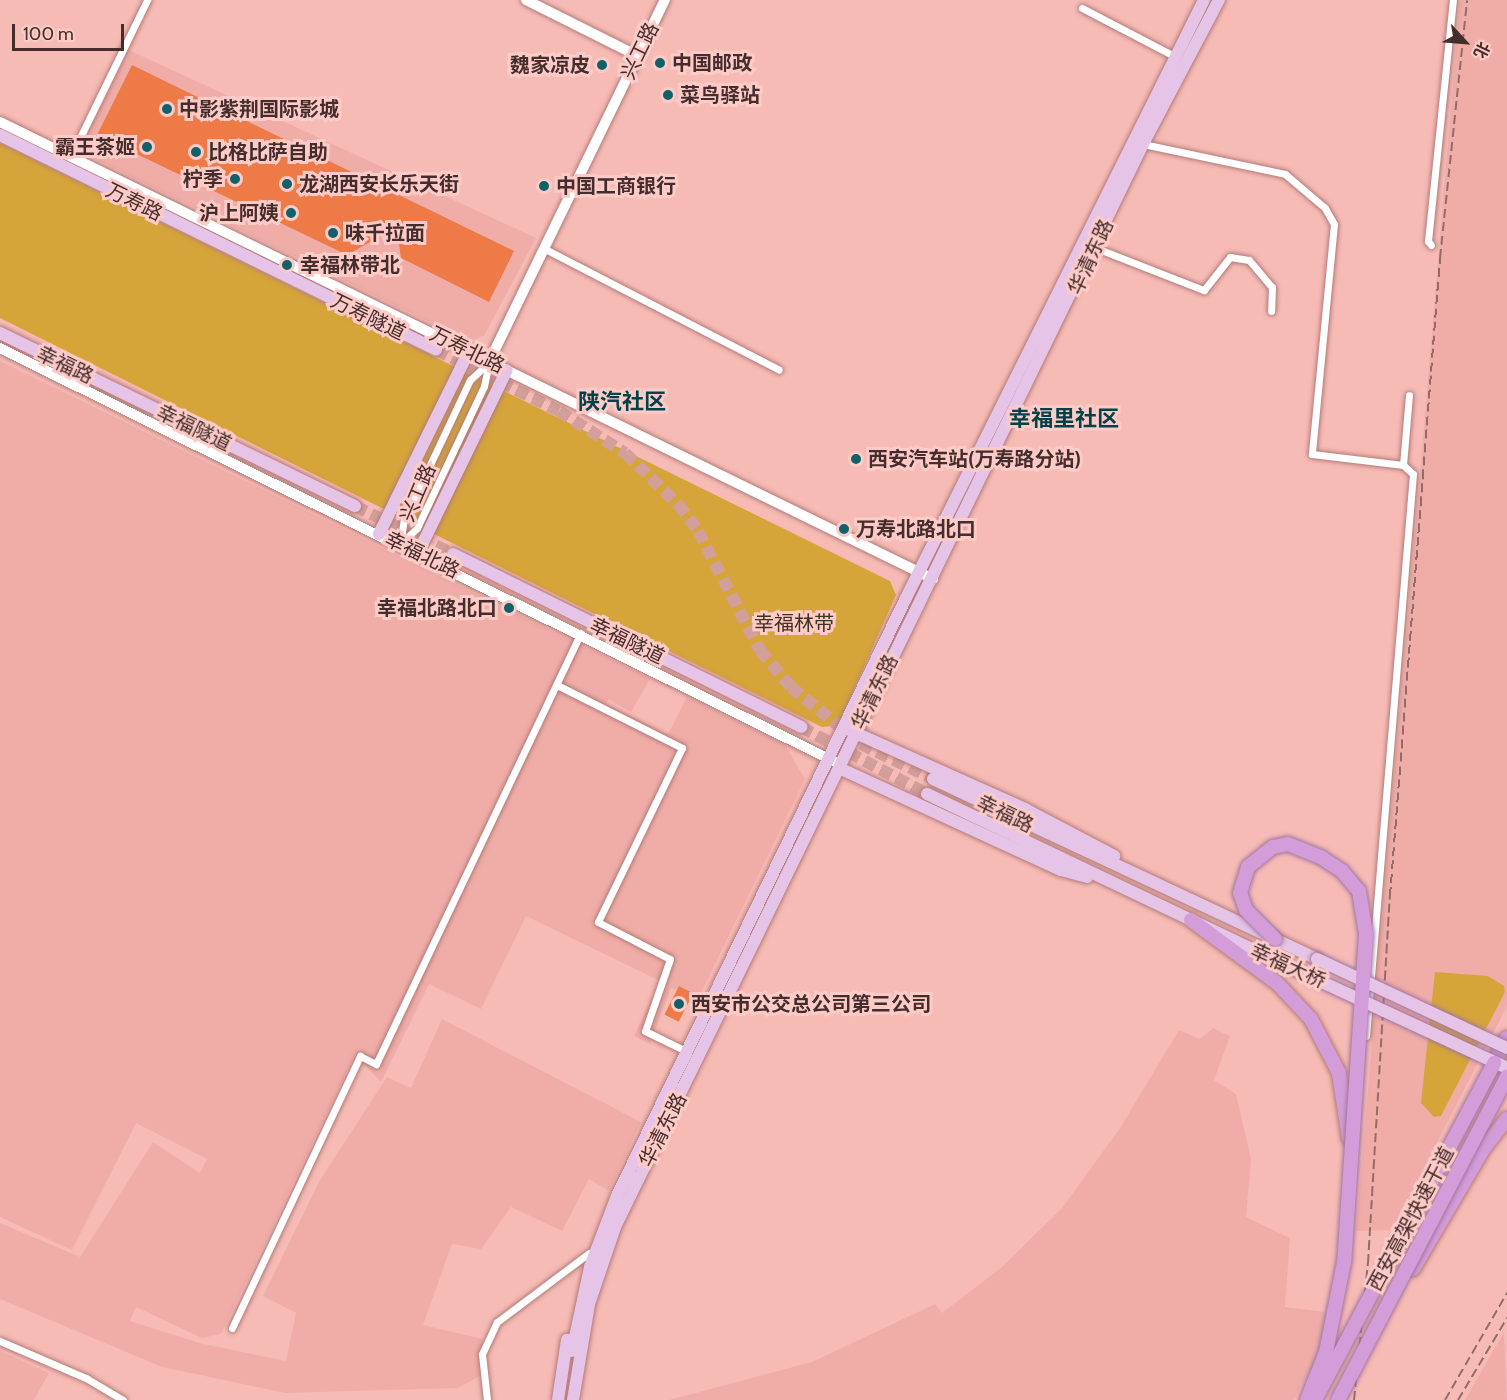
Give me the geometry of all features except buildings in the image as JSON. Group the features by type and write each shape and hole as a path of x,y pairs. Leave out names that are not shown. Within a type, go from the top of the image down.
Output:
{"highway":[{"path":"1275,939 1246,910 1240,893 1248,867 1273,847 1288,844 1322,858 1342,871 1359,891 1366,934 1352,1161 1338,1301 1326,1352 1307,1400"},
{"path":"1191,920 1270,977 1311,1019 1339,1073 1352,1161"},
{"name":"西安高架快速干道","path":"1315,1400 1500,1065 1507,1038"},
{"name":"西安高架快速干道","path":"1338,1400 1507,1077"},
{"path":"1368,1343 1484,1148 1507,1119"}],"main road":[{"path":"526,0 638,56"},
{"name":"兴工路","path":"489,362 665,0"},
{"name":"华清东路","path":"573,1400 597,1274 633,1188 839,768 850,730 920,573 1204,0"},
{"name":"华清东路","path":"565,1400 590,1267 634,1161 830,757 850,730 933,579 1096,248 1143,144 1218,0"},
{"name":"万寿北路","path":"0,122 933,579"},
{"name":"万寿路","path":"0,135 269,268"},
{"path":"103,186 145,193"},
{"name":"万寿隧道","path":"269,268 436,350"},
{"name":"幸福路","path":"0,333 131,397"},
{"name":"幸福北路","path":"0,348 830,757 839,768"},
{"path":"379,534 469,351"},
{"path":"63,364 85,390"},
{"path":"418,553 507,370"},
{"name":"幸福隧道","path":"131,397 355,506"},
{"name":"幸福隧道","path":"453,555 801,727"},
{"path":"850,730 1015,804 1052,826 1140,868 1187,898"},
{"path":"839,768 1065,867"},
{"name":"幸福路","path":"933,779 1076,848"},
{"name":"幸福路","path":"927,795 1065,867"},
{"name":"幸福大桥","path":"1076,848 1507,1047"},
{"name":"幸福大桥","path":"1065,867 1113,883 1500,1065"},
{"path":"558,1400 572,1311 589,1253 604,1211 634,1161"},
{"path":"580,1400 600,1291 633,1188"}],"street":[{"path":"71,156 147,0"},
{"path":"1431,245 1428,241 1453,0"},
{"path":"1082,8 1176,57"},
{"path":"1143,144 1285,174 1325,208 1335,224 1312,454 1403,465 1413,474 1362,1068"},
{"path":"1096,248 1204,290 1230,258 1249,260 1272,287 1271,310"},
{"path":"545,249 779,370"},
{"name":"兴工路","path":"400,544 404,520 465,389 489,362"},
{"name":"兴工路","path":"400,544 417,528 484,386 489,362"},
{"path":"1403,465 1409,395"},
{"path":"232,1328 360,1056 376,1064 581,633"},
{"path":"557,685 682,748 598,922 670,959 645,1031 688,1052"},
{"path":"487,1400 482,1354 497,1322 589,1253"},
{"path":"1325,1400 1336,1333"},
{"path":"0,1341 86,1378 123,1400"}],"shaded area":[{"path":"1460,0 1507,0 1507,1006 1392,1230 1356,1231"},
{"path":"129,50 536,238 484,336 468,341 79,151"},
{"path":"0,361 650,679 631,712 608,699 606,704 668,734 687,697 785,745 805,779 697,1001 671,988 650,1044 634,1036 660,981 526,916 481,1009 429,984 381,1082 355,1054 221,1334 202,1338 136,1307 130,1321 199,1343 286,1361 296,1313 263,1296 320,1180 387,1077 411,1088 442,1019 641,1122 609,1191 589,1179 562,1231 511,1207 481,1249 452,1244 423,1325 483,1339 480,1376 458,1388 285,1393 162,1367 0,1299 0,1223 80,1257 153,1142 200,1173 207,1159 136,1123 72,1250 0,1217"},
{"path":"1213,1028 1230,1036 1214,1080 1236,1094 1251,1159 1246,1217 1290,1238 1285,1307 1333,1313 1333,1331 1293,1400 669,1400 812,1362 935,1304 942,1313 1002,1267 1062,1208 1120,1128 1179,1030 1200,1039"},
{"path":"1504,1332 1507,1400 1465,1400"},
{"path":"0,1351 49,1373 34,1400 0,1400"}],"green space":[{"name":"幸福林带","path":"0,143 890,581 896,595 838,725 822,727 0,318"},
{"path":"1435,972 1488,976 1504,986 1505,992 1441,1116 1434,1117 1421,1103"}],"tunnel":[{"path":"436,350 559,411 625,453 678,504 698,531 760,650 791,687 861,744 933,779"},
{"path":"355,506 453,554"},
{"path":"801,727 927,794"}],"railway":[{"path":"1354,1400 1368,1263 1390,896 1440,258 1467,0"},
{"path":"1445,1400 1507,1293"},
{"path":"1458,1400 1507,1318"}],"place":[{"name":"中国邮政","path":"660,63"},
{"name":"魏家凉皮","path":"602,65"},
{"name":"菜鸟驿站","path":"668,95"},
{"name":"中影紫荆国际影城","path":"167,109"},
{"name":"霸王茶姬","path":"147,147"},
{"name":"比格比萨自助","path":"196,152"},
{"name":"柠季","path":"235,179"},
{"name":"龙湖西安长乐天街","path":"287,184"},
{"name":"中国工商银行","path":"544,186"},
{"name":"沪上阿姨","path":"291,213"},
{"name":"味千拉面","path":"333,233"},
{"name":"幸福林带北","path":"287,265"},
{"name":"西安汽车站(万寿路分站)","path":"856,459"},
{"name":"万寿北路北口","path":"844,529"},
{"name":"幸福北路北口","path":"509,608"},
{"name":"西安市公交总公司第三公司","path":"679,1004"}],"district":[{"name":"陕汽社区","path":"622,402"},
{"name":"幸福里社区","path":"1064,419"}]}
